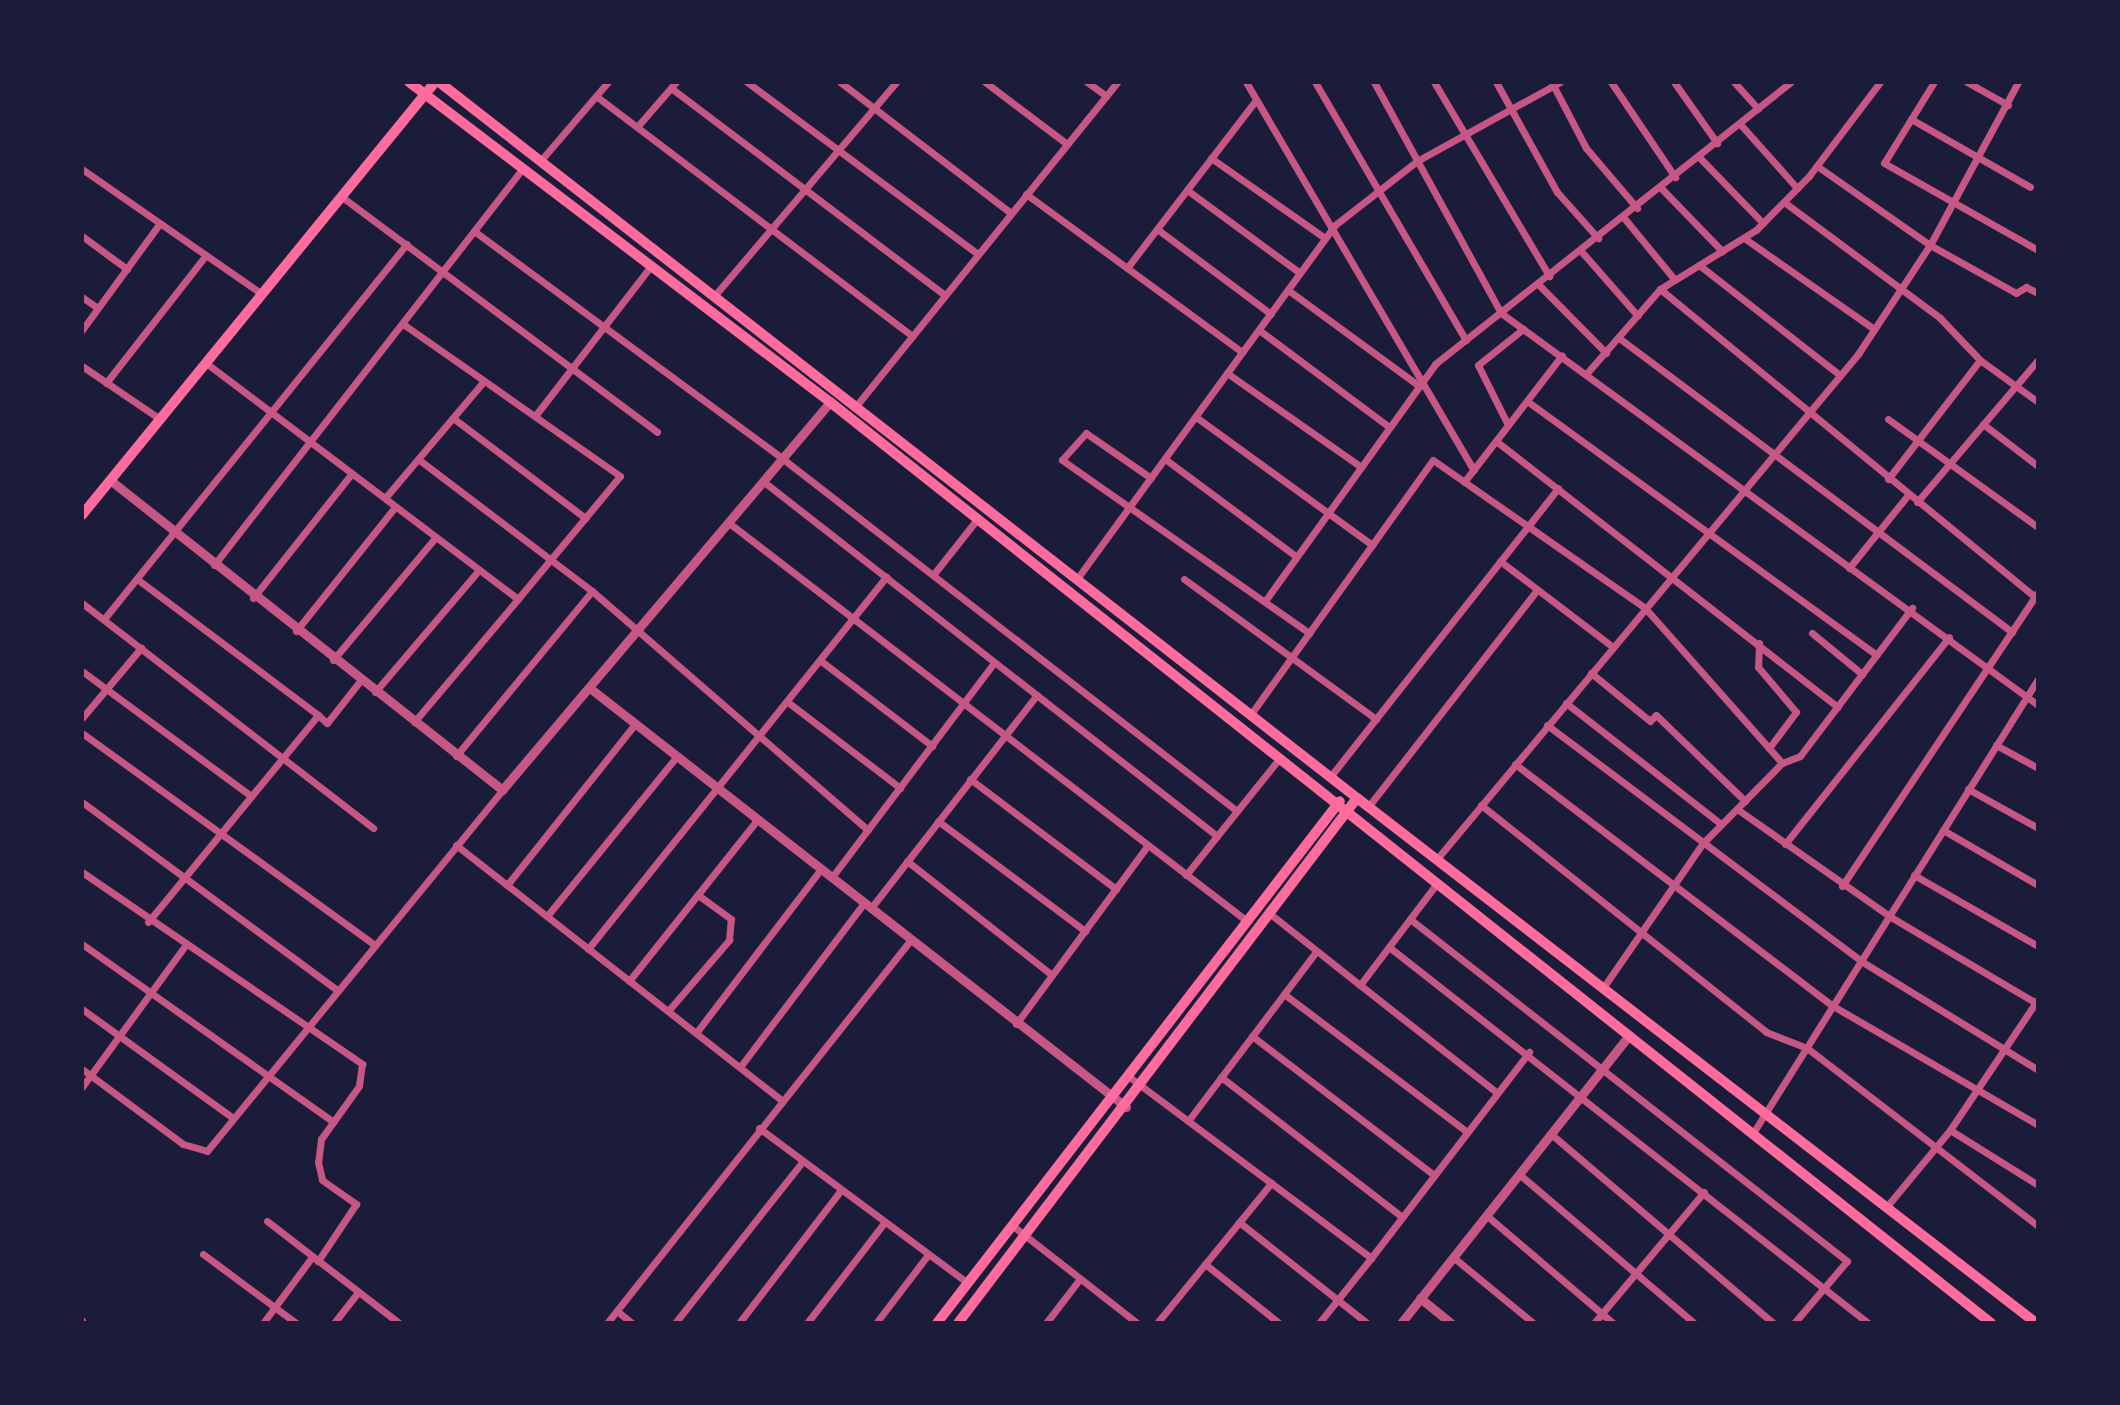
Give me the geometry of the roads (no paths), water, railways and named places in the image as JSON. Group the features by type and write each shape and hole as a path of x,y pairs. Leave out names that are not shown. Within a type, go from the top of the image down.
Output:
{"main road":[{"path":"409,82 978,518 1436,886 1629,1035 1991,1323"},
{"path":"82,514 437,82 542,159 856,406 1079,576 1436,860 1605,985 2036,1323"},
{"path":"937,1323 1247,921 1353,795"},
{"path":"958,1323 1142,1087 1269,914 1342,808"}],"street":[{"path":"542,159 608,82"},
{"path":"747,82 978,254"},
{"path":"840,82 1011,213"},
{"path":"715,295 896,82"},
{"path":"985,82 1066,144"},
{"path":"1087,82 1106,96"},
{"path":"856,406 1117,82"},
{"path":"1246,82 1335,225 1421,383 1474,470"},
{"path":"1315,82 1466,340"},
{"path":"1374,82 1501,313 1587,373 1741,493 1912,608 2038,705"},
{"path":"1434,82 1549,276"},
{"path":"1496,82 1557,192 1598,238"},
{"path":"1611,82 1675,177"},
{"path":"1674,82 1717,143"},
{"path":"1734,82 1758,108"},
{"path":"1265,601 1421,383 1466,340 1637,208 1791,82"},
{"path":"1587,373 1660,289 1763,223 1817,166 1880,82"},
{"path":"1934,82 1884,163 2038,250"},
{"path":"1967,82 2008,105"},
{"path":"1436,860 1840,375 1930,245 1980,161 2018,82"},
{"path":"1079,576 1335,225 1417,161 1555,83 1586,148 1637,208"},
{"path":"637,127 673,85 945,295"},
{"path":"596,96 770,231 912,336"},
{"path":"1127,268 1256,100"},
{"path":"1912,119 1980,161 2031,187"},
{"path":"1740,124 1797,188"},
{"path":"1699,157 1763,223"},
{"path":"1211,158 1325,238"},
{"path":"1817,166 1930,245 2015,293 2026,287 2038,293"},
{"path":"214,565 312,443 523,168"},
{"path":"82,169 262,295"},
{"path":"1661,188 1722,251"},
{"path":"1187,190 1300,274"},
{"path":"1026,194 1242,352"},
{"path":"342,197 657,432"},
{"path":"1784,202 1902,289 1980,360 2038,402"},
{"path":"1624,218 1675,280"},
{"path":"82,330 160,223"},
{"path":"1157,229 1271,314"},
{"path":"474,231 783,459 1237,811"},
{"path":"82,236 127,269"},
{"path":"1744,237 1874,329"},
{"path":"104,619 407,244"},
{"path":"1581,251 1637,316"},
{"path":"106,383 205,255"},
{"path":"1699,265 1840,375"},
{"path":"535,416 651,266"},
{"path":"1538,284 1606,353"},
{"path":"1288,289 1421,383"},
{"path":"1660,289 1908,495 2036,595 1842,886"},
{"path":"82,297 98,308"},
{"path":"403,324 620,476 414,722"},
{"path":"1508,425 1478,365 1523,328"},
{"path":"1259,330 1390,427"},
{"path":"1619,338 2012,632"},
{"path":"1464,482 1562,355"},
{"path":"1888,478 1980,360"},
{"path":"1917,502 2038,360"},
{"path":"206,363 518,598"},
{"path":"82,366 160,419"},
{"path":"1227,373 1361,467"},
{"path":"385,498 484,381"},
{"path":"1527,401 1877,655"},
{"path":"82,1069 183,1144 207,1152 303,1028 830,402"},
{"path":"1196,417 1372,545"},
{"path":"453,418 585,518"},
{"path":"1888,419 2038,527"},
{"path":"1983,424 2038,466"},
{"path":"1151,478 1086,433 1062,460 1132,504 1309,633"},
{"path":"1496,441 1673,574 1838,707"},
{"path":"418,459 592,591 868,830"},
{"path":"1165,459 1297,557"},
{"path":"1251,714 1433,460 1644,608 1782,763"},
{"path":"253,598 352,473"},
{"path":"110,480 253,598 502,790"},
{"path":"764,482 1216,836"},
{"path":"1330,777 1558,488"},
{"path":"1849,568 1908,495"},
{"path":"296,631 396,506"},
{"path":"933,575 978,518"},
{"path":"729,523 1247,921"},
{"path":"333,660 436,537"},
{"path":"1500,561 1613,647"},
{"path":"375,692 479,570"},
{"path":"588,949 721,791 886,578"},
{"path":"137,579 327,723 360,681"},
{"path":"1184,579 1376,719"},
{"path":"1368,807 1537,590"},
{"path":"457,755 592,591"},
{"path":"82,603 373,828"},
{"path":"1605,985 1703,843 1782,763 1800,756 1912,608"},
{"path":"1812,633 1862,674"},
{"path":"1785,844 1949,637"},
{"path":"1759,643 1758,667 1796,712 1769,748"},
{"path":"82,718 141,648"},
{"path":"821,661 932,746"},
{"path":"832,877 995,663"},
{"path":"82,671 251,796"},
{"path":"1591,673 1650,721 1656,715 1745,801"},
{"path":"1753,1133 2038,679"},
{"path":"591,689 1016,1024 1126,1107"},
{"path":"740,1067 868,905 908,860 1037,695"},
{"path":"789,703 900,788"},
{"path":"1566,703 1721,824"},
{"path":"148,922 318,715"},
{"path":"507,885 635,724"},
{"path":"1547,725 1861,961 2038,1070"},
{"path":"82,733 374,944"},
{"path":"1996,745 2038,768"},
{"path":"547,916 677,756"},
{"path":"1186,875 1279,759"},
{"path":"1515,764 1673,887 1833,1006 2038,1125"},
{"path":"970,779 1116,888"},
{"path":"1968,789 2038,828"},
{"path":"82,802 337,989"},
{"path":"1481,805 1643,930 1766,1032 1807,1048 2038,1226"},
{"path":"1737,809 1842,886 2037,1002 1950,1130 1888,1205"},
{"path":"629,981 758,820"},
{"path":"938,821 1084,932"},
{"path":"1943,830 2038,885"},
{"path":"456,845 781,1100"},
{"path":"1016,1024 1148,845"},
{"path":"908,860 1052,975"},
{"path":"696,1033 821,869"},
{"path":"82,873 148,922 303,1028 331,1037 362,1064 359,1086 321,1139 322,1180 356,1204 263,1323"},
{"path":"1914,875 2038,946"},
{"path":"1360,985 1436,886"},
{"path":"668,1011 729,940 730,919 698,895"},
{"path":"1269,914 1497,1093"},
{"path":"1410,919 1847,1261 1794,1323"},
{"path":"607,1323 911,939"},
{"path":"82,944 333,1122"},
{"path":"82,1087 184,947"},
{"path":"1389,947 1583,1094 1858,1320 1868,1323"},
{"path":"1188,1121 1316,952"},
{"path":"1284,994 1467,1132"},
{"path":"82,1009 233,1118"},
{"path":"1401,1323 1629,1035"},
{"path":"1252,1036 1434,1175"},
{"path":"1319,1323 1529,1052"},
{"path":"1128,1076 1371,1258"},
{"path":"1221,1077 1402,1217"},
{"path":"759,1128 928,1256 968,1283"},
{"path":"1950,1130 2038,1185"},
{"path":"1551,1134 1773,1323"},
{"path":"675,1323 803,1161"},
{"path":"1519,1174 1695,1323"},
{"path":"1157,1323 1271,1183"},
{"path":"739,1323 841,1190"},
{"path":"1594,1323 1704,1192"},
{"path":"1486,1215 1613,1323"},
{"path":"267,1221 399,1323"},
{"path":"1239,1222 1367,1323"},
{"path":"807,1323 884,1223"},
{"path":"1013,1226 1137,1323"},
{"path":"203,1254 296,1323"},
{"path":"876,1323 928,1256"},
{"path":"1453,1256 1533,1323"},
{"path":"1205,1264 1279,1323"},
{"path":"1050,1321 1079,1280"},
{"path":"334,1323 358,1292"},
{"path":"1420,1298 1451,1323"},
{"path":"617,1311 632,1323"}]}
